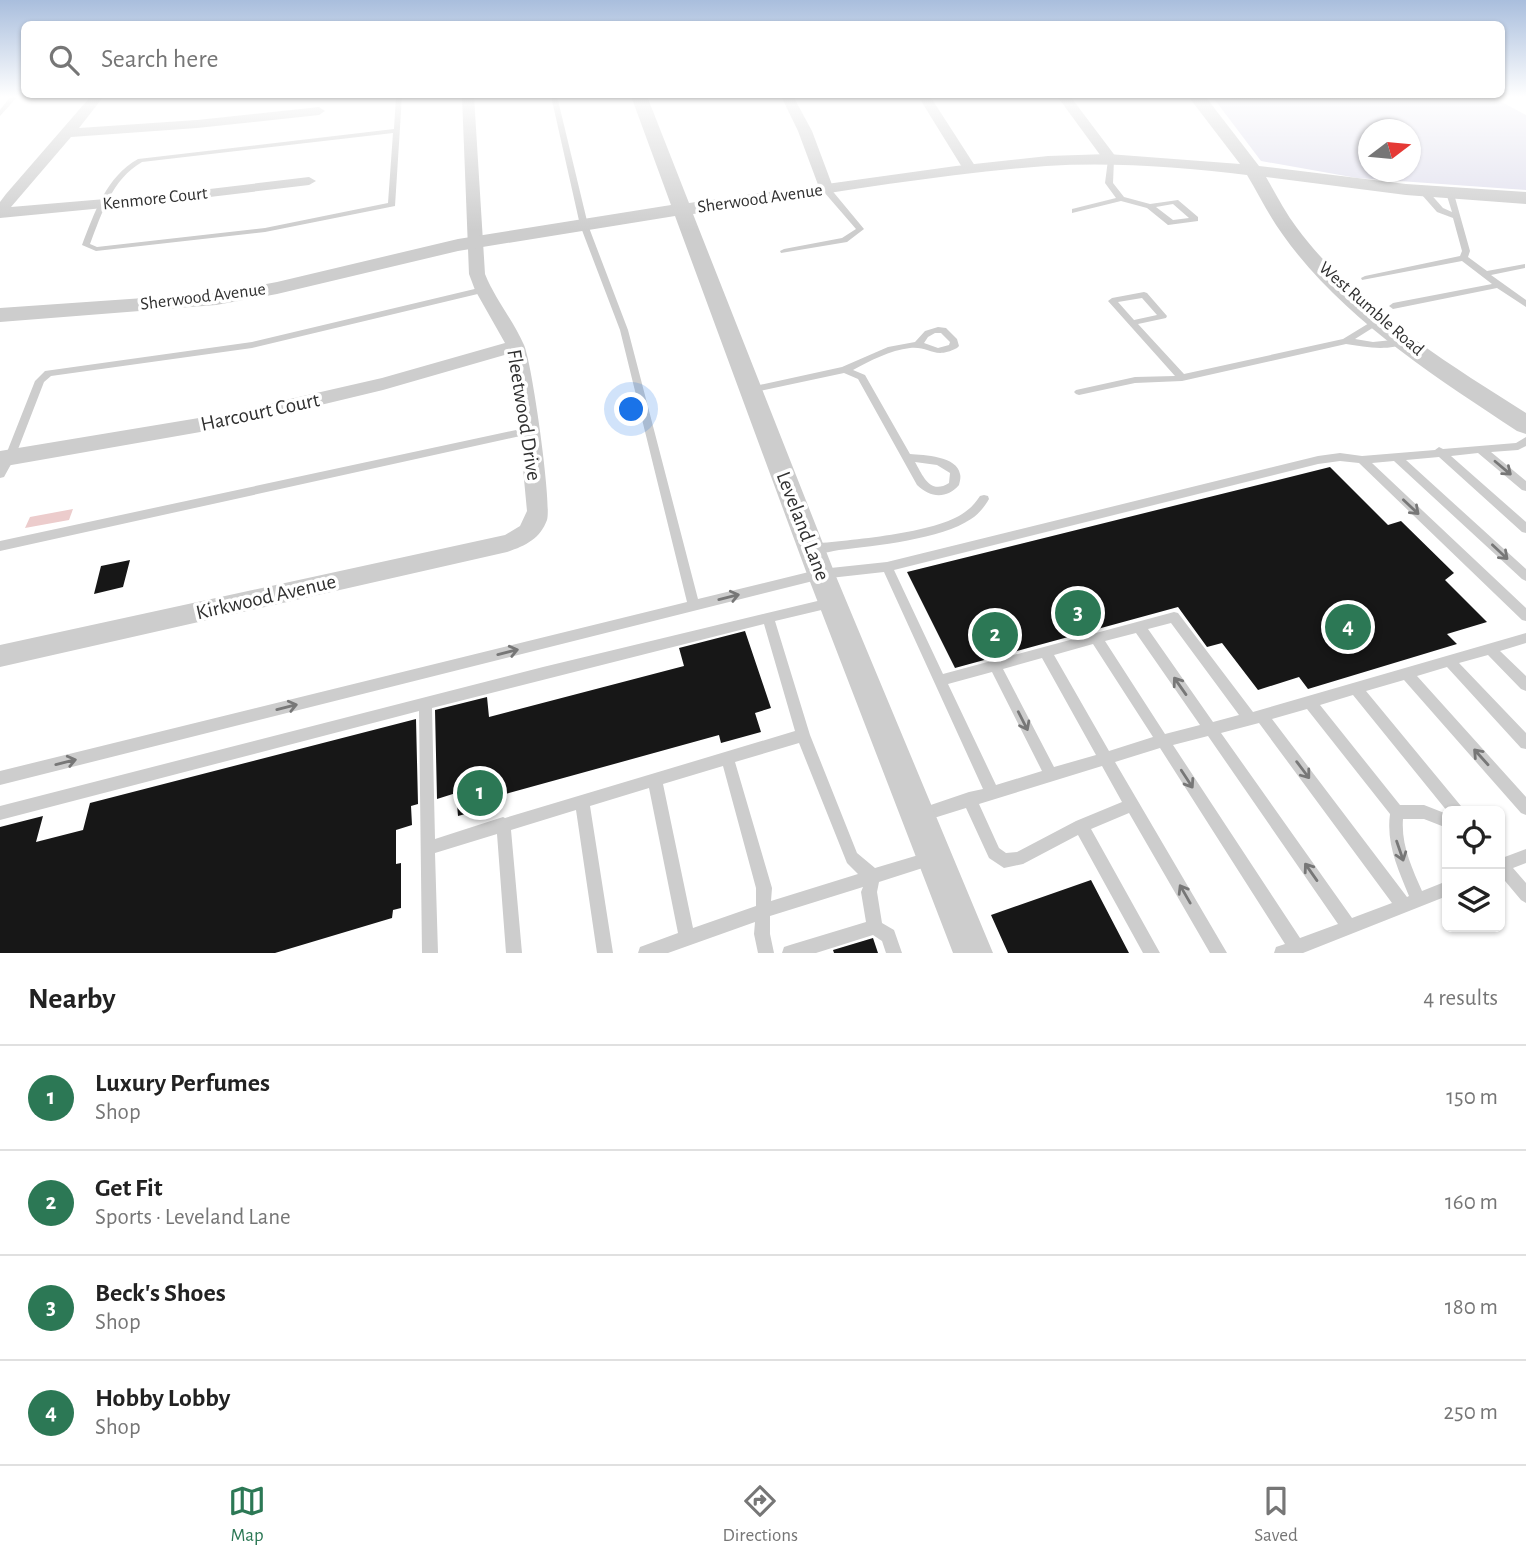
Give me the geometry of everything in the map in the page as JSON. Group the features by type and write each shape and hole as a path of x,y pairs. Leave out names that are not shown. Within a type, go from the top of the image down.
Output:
{"street":[{"path":"0,213 11,196 61,140"},
{"name":"Fleetwood Drive","path":"470,140 477,274 483,290 516,346 530,431 538,511 537,521 530,531"},
{"name":"Leveland Lane","path":"655,140 816,561 973,953"},
{"path":"809,140 827,190"},
{"path":"952,140 970,169"},
{"path":"1096,140 1111,160"},
{"name":"West Rumble Road","path":"1230,140 1252,169 1281,220 1322,268 1386,313 1406,342 1526,425"},
{"name":"Sherwood Avenue","path":"0,315 212,299 246,294 476,242 970,169 1043,162 1111,160 1187,163 1252,169 1451,196 1526,198"},
{"name":"Kenmore Court","path":"0,213 102,205 309,180"},
{"name":"Harcourt Court","path":"3,463 229,420 383,384 516,346"},
{"name":"Kirkwood Avenue","path":"0,656 507,543 530,531"}],"lane":[{"path":"313,140 140,160 128,165 102,205 86,245 96,249 265,230 392,204 396,140"},
{"path":"564,140 584,225 624,330 694,606"},
{"path":"1111,160 1109,183 1121,199"},
{"path":"784,251 844,240 859,229 827,190"},
{"path":"1425,193 1440,210 1455,216"},
{"path":"1451,196 1466,251 1464,258"},
{"path":"1075,211 1121,199 1150,206 1180,203 1195,219 1168,222 1150,206"},
{"path":"1365,278 1464,258 1526,304"},
{"path":"1485,274 1522,266"},
{"path":"1346,341 1386,313 1498,285"},
{"path":"3,463 40,381 48,373 252,345 483,290"},
{"path":"1132,323 1163,316 1143,295 1112,300 1132,323 1182,378"},
{"path":"1079,392 1143,379 1182,378 1346,341 1373,345 1406,342"},
{"path":"750,390 845,370 884,352 918,345"},
{"path":"845,370 862,377 907,457 926,488 938,493 947,491 954,485 955,472 949,464 940,460 907,457"},
{"path":"0,546 530,431"},
{"path":"816,561 887,566 1318,460 1340,457 1362,460 1439,451 1523,446"},
{"path":"1480,449 1526,487"},
{"path":"1439,451 1526,529"},
{"path":"1395,456 1526,576"},
{"path":"1362,460 1526,615"},
{"path":"0,778 694,606 870,543 966,517 984,499"},
{"path":"887,566 992,793"},
{"path":"0,813 833,602"},
{"path":"768,617 803,735 852,859 873,877"},
{"path":"939,681 1174,617 1411,903"},
{"path":"1139,627 1350,928"},
{"path":"918,815 1209,727 1256,717 1526,638"},
{"path":"1097,640 1290,950 1442,891"},
{"path":"1490,649 1526,685"},
{"path":"1046,653 1219,953"},
{"path":"1449,661 1526,743"},
{"path":"995,666 1051,775"},
{"path":"1406,673 1526,808"},
{"path":"1355,688 1452,806"},
{"path":"1309,701 1397,812"},
{"path":"425,704 427,952"},
{"path":"428,848 803,735"},
{"path":"727,757 764,888 762,934 766,953"},
{"path":"655,781 687,937"},
{"path":"969,799 994,853 1004,860 1018,859 1081,826 1132,805"},
{"path":"582,802 605,953"},
{"path":"1397,812 1393,829 1411,903"},
{"path":"1397,812 1424,812 1442,819"},
{"path":"503,824 514,953"},
{"path":"1081,826 1152,953"},
{"path":"1505,863 1526,856"},
{"path":"646,953 672,949 687,937 935,857"},
{"path":"1503,869 1526,895"},
{"path":"873,877 869,892 875,926 888,936 894,953"},
{"path":"790,953 875,926"}],"shaded area":[{"path":"1246,140 1358,140 1357,178 1261,161"},
{"path":"1421,140 1526,140 1526,190 1413,182 1421,182"},
{"path":"73,509 69,520 25,528 30,517"}],"building":[{"path":"1330,467 1388,525 1401,521 1454,573 1445,580 1487,622 1447,634 1457,644 1308,689 1299,677 1258,690 1222,643 1207,647 1178,607 955,668 907,572"},
{"path":"130,560 123,587 94,594 101,566"},
{"path":"745,631 771,708 755,713 761,732 721,743 719,735 502,795 502,804 458,816 456,793 437,799 435,710 487,697 489,717 684,666 679,648"},
{"path":"416,719 418,804 411,806 412,825 396,830 396,864 401,863 401,908 393,910 392,918 275,953 0,953 0,827 43,816 36,842 83,830 90,803"},
{"path":"1091,880 1129,953 1008,953 991,915"},
{"path":"873,938 878,953 834,953 833,950"}],"place":[{"name":"Beck's Shoes","path":"1078,613"},
{"name":"Hobby Lobby","path":"1348,627"},
{"name":"Get Fit","path":"995,635"},
{"name":"Luxury Perfumes","path":"480,793"}]}
